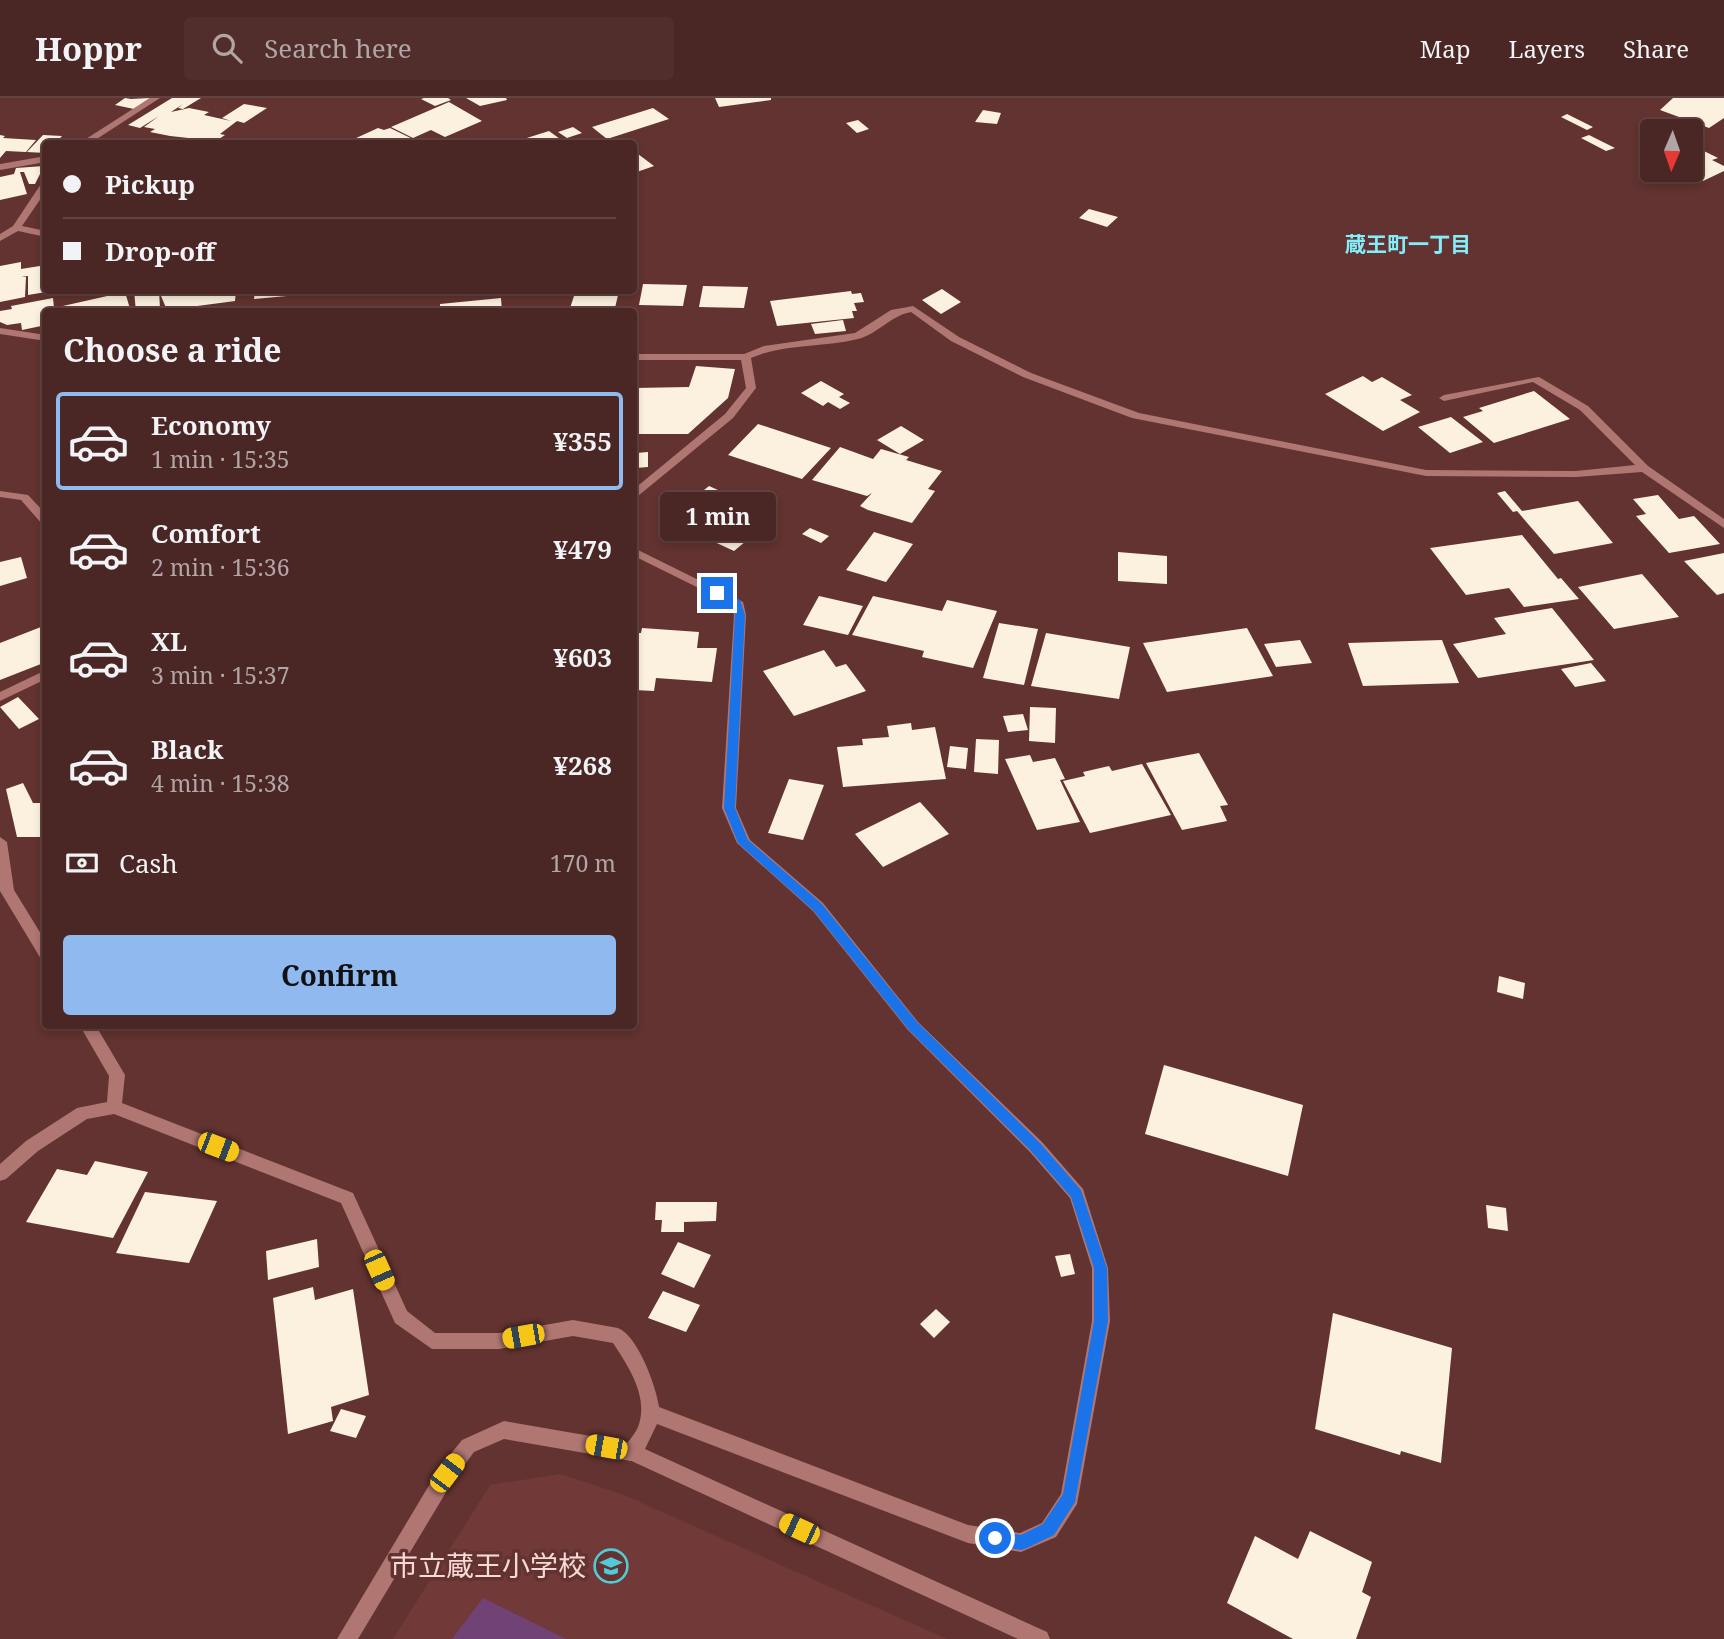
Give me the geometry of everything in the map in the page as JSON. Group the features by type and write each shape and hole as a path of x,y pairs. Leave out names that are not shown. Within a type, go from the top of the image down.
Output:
{"street":[{"path":"88,140 156,98"},
{"path":"0,167 42,160"},
{"path":"0,238 16,228 42,189"},
{"path":"16,228 42,233"},
{"path":"637,357 746,357 764,349 858,336 895,312 914,309 955,339 1027,375 1136,415 1426,474 1576,474 1644,468"},
{"path":"0,331 42,337"},
{"path":"637,492 729,416 751,388 746,357"},
{"path":"1444,398 1535,379 1584,408 1644,468 1724,524"},
{"path":"0,494 24,497 42,517"},
{"path":"637,553 737,602 740,615 729,808 744,843 818,907 913,1026 1036,1147 1076,1194 1100,1268 1101,1321 1070,1497 1049,1530 1021,1543 968,1534 652,1413"},
{"path":"0,698 42,676"},
{"path":"0,842 7,891 42,948"},
{"path":"90,1029 117,1075 114,1107"},
{"path":"0,1174 32,1146 83,1113 114,1107 347,1198 401,1317 432,1341 499,1341 573,1328 618,1336 641,1369 652,1413 645,1438 631,1452"},
{"path":"347,1639 447,1473 468,1446 504,1430 631,1452 1040,1639"}],"shaded area":[{"name":"市立蔵王小学校","path":"560,1474 622,1494 947,1639 393,1639 490,1485"},
{"path":"483,1598 566,1639 452,1639"}],"building":[{"path":"125,98 150,98 134,109 115,105"},
{"path":"172,98 201,98 183,109 178,108 183,104 171,112 189,108 209,112 204,115 231,121 222,118 244,104 267,108 244,123 237,121 220,134 225,135 218,140 170,136 150,132 155,129 144,127 159,116 140,128 128,125"},
{"path":"466,98 506,98 507,100 480,106"},
{"path":"715,98 771,98 771,100 719,107"},
{"path":"1673,98 1724,98 1724,118 1709,128 1703,126 1703,119 1684,119 1660,110"},
{"path":"421,99 451,100 435,106"},
{"path":"449,102 482,121 445,137 431,130 413,138 391,127"},
{"path":"653,108 669,119 607,139 592,127"},
{"path":"983,110 1001,113 997,124 975,122"},
{"path":"1567,114 1593,127 1587,130 1561,117"},
{"path":"858,120 869,129 857,133 846,123"},
{"path":"573,127 582,133 567,138 558,132"},
{"path":"378,128 390,128 415,140 355,140"},
{"path":"549,131 561,140 520,140"},
{"path":"0,135 5,136 3,138 36,140 26,152 6,151 0,158"},
{"path":"43,135 62,136 58,140 42,140 42,153 27,152"},
{"path":"1589,135 1615,148 1606,151 1581,138"},
{"path":"1703,150 1718,158 1712,160 1724,166 1724,171 1703,181"},
{"path":"637,153 654,166 637,172"},
{"path":"42,166 42,170 35,184 29,184 24,172 20,172 27,194 0,200 0,177 14,174 16,168"},
{"path":"1089,209 1118,217 1107,227 1079,218"},
{"path":"21,262 21,269 42,266 42,293 28,295 28,276 21,277 26,277 25,297 0,302 0,266"},
{"path":"643,284 687,285 683,306 639,305"},
{"path":"703,286 748,287 744,308 699,307"},
{"path":"942,289 961,302 941,314 922,300"},
{"path":"851,291 852,294 861,293 864,302 854,303 857,311 852,311 854,318 777,326 770,301"},
{"path":"126,294 130,308 54,308"},
{"path":"134,294 159,294 160,308 136,308"},
{"path":"236,294 235,301 182,308 166,308 161,296"},
{"path":"255,294 309,294 254,299"},
{"path":"575,294 618,294 615,308 570,308"},
{"path":"53,298 54,308 42,308 42,326 22,330 21,323 7,325 0,322 0,311 12,309 11,306"},
{"path":"501,298 502,308 440,308 440,304"},
{"path":"843,320 846,331 815,334 811,324"},
{"path":"696,366 735,369 728,398 688,434 637,434 637,388 689,387"},
{"path":"1363,376 1372,382 1382,377 1412,395 1400,400 1420,412 1383,431 1325,394"},
{"path":"821,381 844,394 839,397 850,403 840,409 828,402 823,406 801,393"},
{"path":"1534,391 1570,419 1494,443 1463,417 1483,411 1479,408"},
{"path":"1451,417 1483,442 1450,453 1418,427"},
{"path":"758,424 831,448 802,479 728,455"},
{"path":"901,426 924,440 900,454 877,440"},
{"path":"840,447 873,459 881,449 942,471 928,489 935,491 912,523 860,506 872,493 867,496 812,480"},
{"path":"648,452 648,467 637,468 637,453"},
{"path":"709,486 776,516 734,551 667,520"},
{"path":"1505,491 1522,511 1578,501 1613,543 1554,554 1517,511 1513,512 1497,493"},
{"path":"1658,495 1679,519 1694,516 1720,544 1669,553 1636,516 1646,514 1633,499"},
{"path":"810,528 829,536 821,543 802,534"},
{"path":"874,532 913,544 886,582 846,570"},
{"path":"1522,535 1558,579 1561,578 1579,599 1524,607 1509,588 1466,595 1430,548"},
{"path":"1118,552 1167,556 1167,584 1118,581"},
{"path":"1724,553 1724,593 1717,595 1684,561"},
{"path":"21,557 27,578 0,586 0,562"},
{"path":"1642,574 1679,617 1614,629 1578,587"},
{"path":"819,596 863,606 848,635 803,625"},
{"path":"873,596 942,611 947,600 997,611 973,668 922,657 924,651 852,635"},
{"path":"1552,608 1594,660 1478,678 1453,644 1506,634 1494,618"},
{"path":"999,623 1038,629 1024,685 983,678"},
{"path":"42,627 42,664 0,680 0,643"},
{"path":"642,628 699,632 697,648 717,648 712,682 656,678 654,691 637,690 637,633 641,633"},
{"path":"1247,628 1273,676 1167,692 1143,643"},
{"path":"1046,633 1130,647 1119,699 1031,686"},
{"path":"1300,640 1312,663 1276,667 1264,644"},
{"path":"1442,640 1459,683 1363,686 1348,643"},
{"path":"824,650 836,667 846,664 866,691 794,716 763,671"},
{"path":"1591,663 1606,681 1575,687 1561,669"},
{"path":"18,697 39,719 19,729 0,707"},
{"path":"1030,707 1056,708 1055,743 1029,741"},
{"path":"1023,714 1028,730 1008,732 1003,716"},
{"path":"911,723 912,730 935,727 946,779 843,787 837,747 863,745 862,739 889,737 887,726"},
{"path":"976,739 999,740 998,774 974,772"},
{"path":"950,746 968,748 966,769 947,767"},
{"path":"1199,753 1228,805 1220,806 1227,821 1182,830 1146,763"},
{"path":"1030,755 1033,762 1055,758 1065,779 1060,780 1080,822 1037,830 1005,759"},
{"path":"1142,764 1171,815 1090,833 1063,781 1085,776 1083,772 1109,766 1112,771"},
{"path":"789,779 824,785 803,840 768,833"},
{"path":"23,783 33,803 42,803 42,837 17,837 6,789"},
{"path":"920,802 949,834 883,867 855,834"},
{"path":"1499,976 1525,983 1523,999 1497,992"},
{"path":"1164,1065 1303,1105 1288,1176 1145,1134"},
{"path":"95,1161 148,1172 113,1238 26,1222 57,1169 87,1175"},
{"path":"145,1192 217,1201 189,1263 116,1253"},
{"path":"656,1202 717,1202 716,1221 684,1222 684,1232 661,1232 662,1220 655,1220"},
{"path":"1486,1205 1506,1208 1508,1231 1488,1228"},
{"path":"317,1239 319,1267 268,1280 266,1251"},
{"path":"678,1242 711,1255 694,1288 661,1274"},
{"path":"1070,1254 1075,1274 1061,1277 1055,1256"},
{"path":"313,1287 315,1300 353,1289 369,1395 331,1407 333,1421 288,1434 273,1298"},
{"path":"663,1291 700,1305 686,1332 648,1318"},
{"path":"936,1309 950,1322 934,1338 920,1324"},
{"path":"1333,1313 1452,1348 1441,1463 1401,1451 1400,1455 1315,1429"},
{"path":"341,1409 366,1416 356,1438 330,1431"},
{"path":"1310,1531 1372,1562 1362,1592 1371,1597 1356,1639 1293,1639 1227,1603 1255,1536 1298,1559"}],"place":[{"name":"市立蔵王小学校","path":"611,1566"}],"district":[{"name":"蔵王町一丁目","path":"1408,245"}],"route":[{"path":"717,593 737,602 740,615 729,808 744,843 818,907 913,1026 1036,1147 1076,1194 1100,1268 1101,1321 1070,1497 1049,1530 1021,1543 995,1538"}]}
